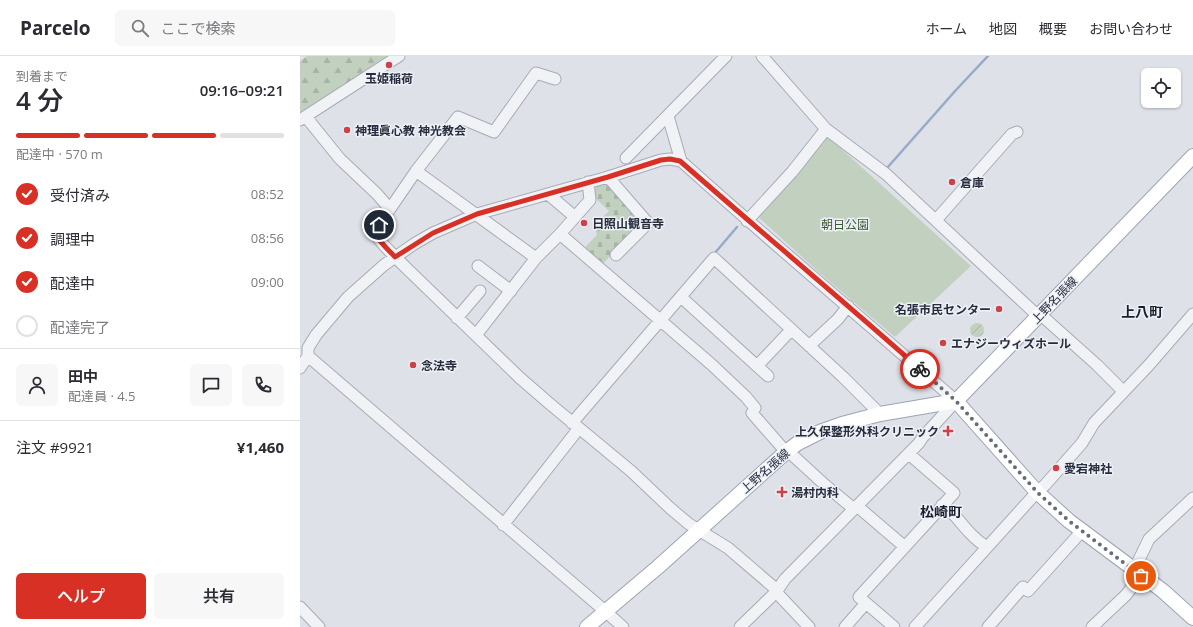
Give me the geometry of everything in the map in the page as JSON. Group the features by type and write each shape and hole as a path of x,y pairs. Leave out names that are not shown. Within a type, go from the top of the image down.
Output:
{"main road":[{"name":"上野名張線","path":"587,627 787,451 798,443 822,431 842,424 880,414 956,401 1193,156"},
{"path":"956,401 1037,492 1069,521 1163,591 1193,618"}],"street":[{"path":"390,209 303,119 399,56"},
{"path":"626,158 726,56"},
{"path":"762,56 824,132 882,171 1039,315 1097,364 1123,391"},
{"path":"555,78 536,73 494,132 458,117 416,171 376,229 376,234 395,257 520,378 631,471 689,524 728,548 776,591 809,627"},
{"path":"668,116 680,161"},
{"path":"747,221 792,172 824,132"},
{"path":"936,220 1012,134 1017,132"},
{"path":"300,368 308,356 308,348 330,317 348,297 395,257 433,233 477,214 608,177 661,160 670,159 680,161 747,221 848,306 956,401 909,454 785,579 776,591 740,627"},
{"path":"416,171 536,258"},
{"path":"608,177 648,223 616,255"},
{"path":"476,335 536,258 560,234 590,200 588,182"},
{"path":"548,194 575,217"},
{"path":"560,234 711,364 746,397 755,408 752,413 787,451 825,485 905,547"},
{"path":"504,525 576,432 576,426 660,320 714,258 843,377 880,414"},
{"path":"478,266 510,291"},
{"path":"457,318 480,291"},
{"path":"681,297 768,376"},
{"path":"809,346 838,319 848,306"},
{"path":"915,627 1045,485 1082,443 1094,423 1193,314"},
{"path":"757,366 791,330"},
{"path":"308,356 623,627"},
{"path":"894,627 860,597 954,493 909,454"},
{"path":"1092,627 1126,595 1137,573 1149,539 1193,498"},
{"path":"942,505 957,518 966,530 981,544 987,547"},
{"path":"988,627 1023,587 1028,591 1082,531"},
{"path":"845,627 866,603"},
{"path":"300,607 319,627"}],"green space":[{"path":"307,56 389,56 370,67 300,117 300,61"},
{"name":"朝日公園","path":"825,134 971,266 895,337 822,275 756,215"},
{"path":"607,179 642,222 600,267 586,253 586,246 597,235 594,225 609,211 594,197 592,183"},
{"path":"974,323 980,323 984,327 984,333 980,337 974,337 970,333 970,327"}],"waterway":[{"path":"885,169 988,56"},
{"path":"714,254 737,227"}],"way so far":[{"path":"920,369 956,401 1037,492 1069,521 1141,576"}],"place":[{"name":"玉姫稲荷","path":"389,65"},
{"name":"神理眞心教 神光教会","path":"347,130"},
{"name":"倉庫","path":"952,182"},
{"name":"日照山観音寺","path":"584,223"},
{"name":"名張市民センター","path":"999,309"},
{"name":"エナジーウィズホール","path":"943,343"},
{"name":"念法寺","path":"413,365"},
{"name":"上久保整形外科クリニック","path":"948,431"},
{"name":"愛宕神社","path":"1056,468"},
{"name":"湯村内科","path":"782,492"}],"district":[{"name":"上八町","path":"1142,311"},
{"name":"松崎町","path":"941,511"}],"route":[{"path":"379,225 376,229 376,234 395,257 433,233 477,214 608,177 661,160 676,159 920,369"}]}
